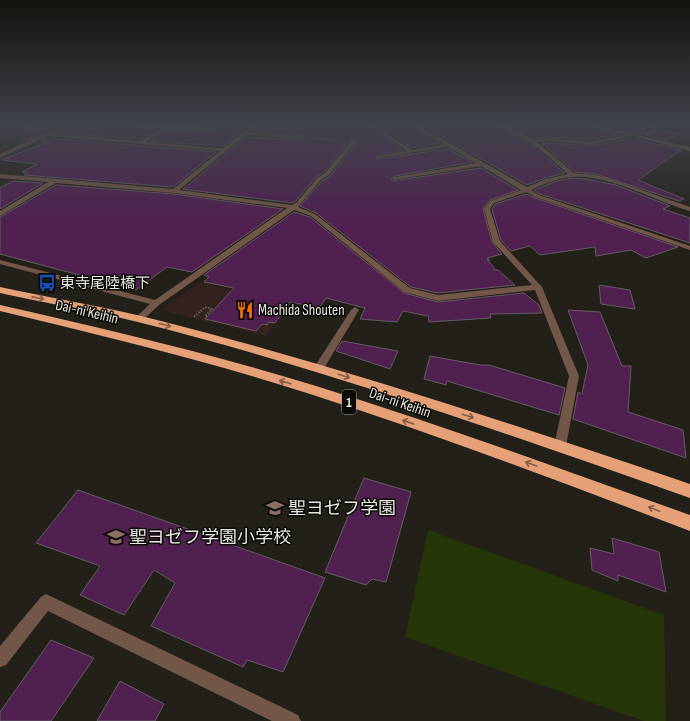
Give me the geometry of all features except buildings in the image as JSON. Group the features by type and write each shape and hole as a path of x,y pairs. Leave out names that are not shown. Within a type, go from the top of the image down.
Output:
{"highway":[{"name":"Dai-ni Keihin","path":"0,290 138,318 319,368 560,446 690,491"},
{"name":"Dai-ni Keihin","path":"0,308 138,340 312,390 502,454 690,523"}],"street":[{"path":"174,191 213,159"},
{"path":"138,318 156,303 299,203 319,179 327,174 339,159"},
{"path":"472,159 537,196 690,248"},
{"path":"555,159 572,174"},
{"path":"395,179 481,164"},
{"path":"560,446 574,376 538,287 497,242 487,209 492,202 526,190 548,180 572,174 596,177 611,181 690,209"},
{"path":"0,176 174,191 292,207 313,215 407,290 438,298 538,287"},
{"path":"0,214 54,181"},
{"path":"0,262 156,303"},
{"path":"319,368 355,310"},
{"path":"0,659 46,602 292,721"}],"path":[{"path":"191,320 205,307 212,309 205,316 207,316"}],"shaded area":[{"path":"199,282 291,303 266,336 161,310"}],"green space":[{"path":"428,530 664,615 666,721 644,721 405,637"}],"place":[{"name":"東寺尾陸橋下","path":"47,283"},
{"name":"Machida Shouten","path":"245,310"},
{"name":"聖ヨゼフ学園","path":"275,508"},
{"name":"聖ヨゼフ学園小学校","path":"116,537"}]}
